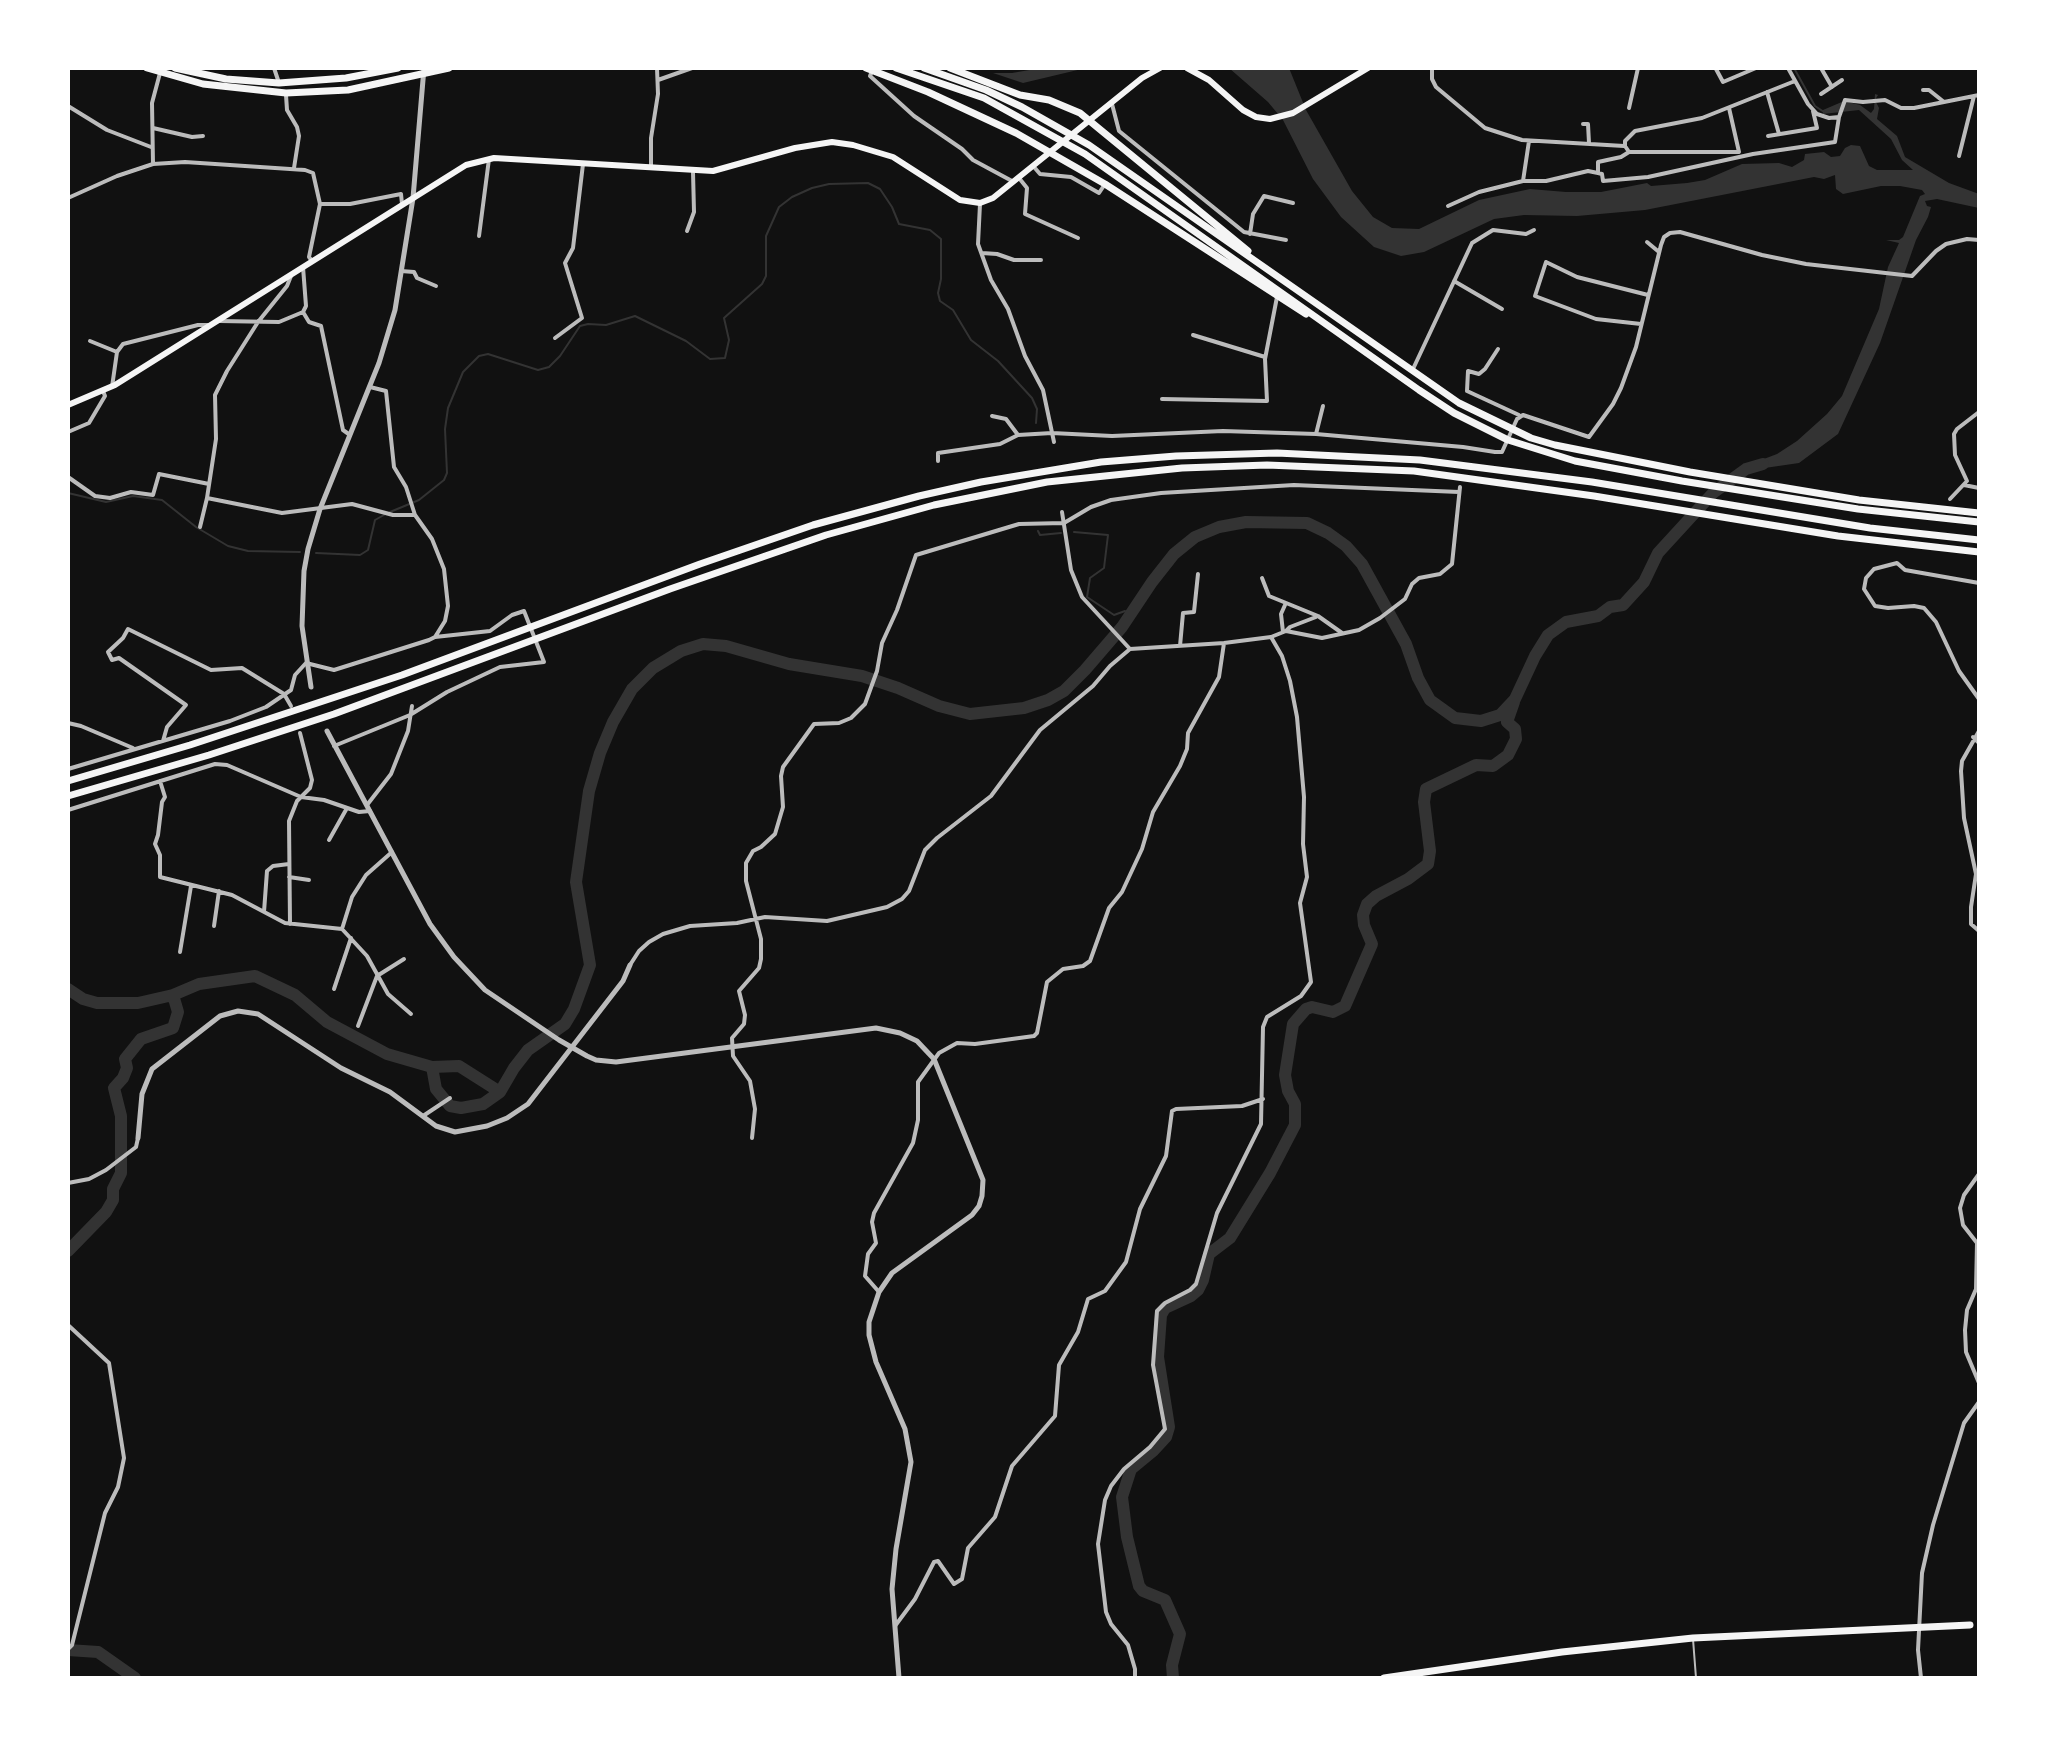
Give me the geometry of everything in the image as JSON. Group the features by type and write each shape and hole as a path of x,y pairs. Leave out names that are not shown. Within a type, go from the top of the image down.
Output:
{"highway":[{"path":"147,68 227,89 286,93 348,90 424,70 449,68"},
{"path":"175,68 226,79 279,83 346,78 398,68"},
{"path":"896,68 984,98 1087,150 1267,269 1459,403 1512,429 1555,445 1690,472 1902,506 1979,513"},
{"path":"924,68 986,90 1056,126 1454,413 1508,440 1575,461 1682,481 1802,501 1979,522"},
{"path":"950,68 1020,95 1049,100 1091,120 1267,269"},
{"path":"869,69 972,111 1105,184 1277,296 1336,330"},
{"path":"68,781 190,745 402,675 813,525 919,496 1044,470 1176,456 1277,453 1358,455 1486,468 1773,514 1979,540"},
{"path":"68,796 223,751 334,714 811,539 878,519 1002,490 1116,473 1267,465 1414,471 1886,543 1979,552"},
{"path":"1384,1678 1562,1652 1693,1638 1970,1625"}],"main road":[{"path":"68,405 112,387 460,168 489,159 693,172 723,170 795,148 832,142 893,157 960,200 980,203 993,198 1017,180 1142,78 1160,68"},
{"path":"1187,68 1209,80 1243,110 1256,117 1270,119 1293,113 1368,68"}],"street":[{"path":"274,68 279,83"},
{"path":"651,169 657,68"},
{"path":"658,80 692,68"},
{"path":"1432,68 1436,87 1485,128 1529,140 1625,146"},
{"path":"1629,108 1638,68"},
{"path":"1716,69 1723,82 1737,71 1756,68"},
{"path":"1768,136 1817,128 1812,109 1788,68"},
{"path":"1821,68 1832,87"},
{"path":"869,69 870,76 914,116 973,160 1017,180 1027,188 1025,214 1078,238"},
{"path":"311,687 302,626 304,571 320,509 390,330 413,198 424,70"},
{"path":"153,164 152,103 160,73"},
{"path":"1821,94 1842,80"},
{"path":"1629,152 1625,141 1635,131 1702,118 1796,81"},
{"path":"1923,90 1942,98 1944,103"},
{"path":"1767,92 1779,134"},
{"path":"286,93 287,110 299,136 294,168"},
{"path":"1448,206 1479,192 1523,181 1546,181 1588,171 1602,174 1603,181 1648,177 1747,156 1835,142 1845,100 1885,100 1901,108 1977,96 1959,156"},
{"path":"1112,104 1119,131 1250,234 1286,240"},
{"path":"68,106 107,130 151,147"},
{"path":"1729,108 1739,152"},
{"path":"1812,109 1822,117 1839,117"},
{"path":"1583,124 1588,124 1589,143"},
{"path":"153,128 192,137 203,136"},
{"path":"1523,181 1529,140"},
{"path":"1598,173 1598,162 1629,152 1739,152 1747,156"},
{"path":"479,236 489,159"},
{"path":"68,198 153,164 185,162 294,168 313,173 320,204 309,257 312,261"},
{"path":"555,338 582,318 565,263 573,248 583,164"},
{"path":"1034,167 1040,174 1071,177 1099,193 1105,184"},
{"path":"687,231 694,212 693,172"},
{"path":"320,204 350,204 401,194 402,204"},
{"path":"1250,234 1253,214 1264,196 1293,203"},
{"path":"980,203 978,233 982,253 991,280 1008,309 1025,356 1043,390 1054,442"},
{"path":"1412,371 1472,243 1493,230 1526,234 1534,230"},
{"path":"1498,349 1479,374 1468,371 1467,391 1519,415 1589,437 1621,388 1664,237 1680,232 1762,255 1828,267 1907,275 1915,274 1946,244 1967,239 1979,240"},
{"path":"1647,242 1659,252"},
{"path":"982,253 1014,260 1041,260"},
{"path":"1641,324 1596,319 1535,296 1546,262 1577,277 1648,295"},
{"path":"112,387 117,352 123,344 132,340 198,325 279,322 299,316 306,306 303,267"},
{"path":"401,271 414,272 417,278 436,286"},
{"path":"200,527 216,439 215,395 258,322 287,286 291,276"},
{"path":"1454,281 1502,309"},
{"path":"1162,399 1267,401 1265,357 1277,296"},
{"path":"303,312 309,322 321,326 343,430 350,435"},
{"path":"1193,335 1265,357"},
{"path":"90,341 117,352"},
{"path":"370,387 386,391 394,467 415,515 432,539 444,569 448,606 445,621 435,637"},
{"path":"68,432 89,423 105,396 103,391"},
{"path":"1316,434 1323,406"},
{"path":"1950,499 1964,485 1967,477 1955,455 1954,434 1979,412"},
{"path":"938,461 938,453 1000,444 1018,435 1052,433 1112,436 1223,431 1316,434 1502,452 1519,415"},
{"path":"992,416 1006,419 1018,435"},
{"path":"68,477 95,496 110,498 131,492 153,495 159,474 209,484"},
{"path":"752,1138 755,1109 750,1081 733,1056 732,1038 744,1024 739,991 760,964 761,939 746,881 746,863 753,851 769,841 778,825 783,807 783,767 814,724 839,723 851,718 865,704 877,671 882,643 916,555 956,539 1019,524 1064,523 1091,507 1111,500 1211,488 1311,485 1460,490 1452,564 1440,574 1419,578 1412,584 1405,599 1359,630 1322,638 1284,632"},
{"path":"1964,485 1979,488"},
{"path":"207,498 282,513 352,504 393,515 415,515"},
{"path":"1062,512 1075,583 1087,606 1130,649"},
{"path":"1979,583 1905,570 1897,562 1879,566 1869,574 1865,584 1865,593 1875,606 1924,608 1936,622 1959,671 1979,699"},
{"path":"1180,646 1183,613 1194,612 1198,574"},
{"path":"1262,578 1269,596 1318,616 1343,633"},
{"path":"1284,632 1281,614 1285,605"},
{"path":"306,663 334,670 435,637 490,631 512,615 524,611 544,662 500,667 447,692 410,715 334,746"},
{"path":"68,1183 89,1179 106,1170 136,1147 142,1094 152,1069 220,1016 238,1011 258,1014 341,1068 390,1092 436,1126 455,1132 476,1129 507,1118 528,1104 623,981 639,951 663,934 690,926 737,923 755,918 827,921 887,907 909,891 925,850 991,796 1046,722 1093,686 1130,649 1271,637 1318,616"},
{"path":"163,741 167,727 186,705 119,658 112,660 108,652 128,629 211,670 242,668 284,694 291,706"},
{"path":"1135,1678 1128,1645 1111,1624 1106,1612 1098,1544 1105,1500 1124,1469 1150,1447 1165,1429 1153,1365 1157,1311 1196,1284 1217,1213 1261,1124 1263,1027 1267,1017 1301,996 1311,982 1300,903 1307,877 1297,717 1282,656 1271,637"},
{"path":"879,1292 865,1276 868,1254 876,1243 872,1222 913,1143 918,1120 918,1082 939,1053 957,1043 975,1044 1034,1036 1047,982 1063,969 1083,966 1090,961 1109,908 1122,892 1142,849 1153,812 1187,749 1188,733 1219,677 1224,643"},
{"path":"393,651 397,661"},
{"path":"68,769 230,721 266,707 291,690 295,675 306,663"},
{"path":"68,810 215,764 227,765 301,797 324,800 359,812 369,808 391,774 408,731 412,706"},
{"path":"68,723 136,749"},
{"path":"327,731 430,924 454,957 485,990 570,1046 596,1060 616,1062 876,1028 900,1033 917,1041 934,1059 983,1180 979,1206 972,1215 892,1273 879,1292 871,1312 869,1335 876,1362 905,1429 911,1462 893,1568 899,1678"},
{"path":"1979,731 1962,761 1961,771 1964,818 1976,874 1971,924 1979,931"},
{"path":"290,924 289,821 312,780 300,733"},
{"path":"1973,737 1979,743"},
{"path":"160,781 165,797 155,844 160,855 160,877 219,891 290,924 342,929 367,956 393,1000 411,1014"},
{"path":"329,840 347,808"},
{"path":"342,929 352,897 366,875 392,852"},
{"path":"264,912 267,871 273,866 289,864"},
{"path":"289,877 309,880"},
{"path":"180,952 191,886"},
{"path":"214,926 219,891"},
{"path":"334,989 351,938"},
{"path":"358,1026 377,976 404,959"},
{"path":"421,1117 450,1098"},
{"path":"895,1627 915,1599 934,1562 938,1561 954,1584 962,1579 968,1548 995,1517 1012,1466 1055,1416 1059,1365 1078,1332 1088,1299 1105,1291 1126,1262 1140,1209 1166,1156 1172,1111 1242,1106 1263,1099"},
{"path":"1979,1147 1979,1172 1964,1195 1960,1208 1963,1225 1977,1243 1976,1289 1967,1310 1965,1330 1966,1352 1979,1383"},
{"path":"68,1325 109,1363 124,1458 118,1487 105,1513 70,1647"},
{"path":"1921,1678 1918,1650 1922,1573 1964,1423 1979,1402"}],"lane":[{"path":"1693,1638 1696,1678"}],"shaded area":[{"path":"1041,68 1086,68 1023,83 993,73 1012,73"},
{"path":"1229,68 1289,68 1306,110 1352,191 1373,217 1392,228 1419,229 1479,200 1530,189 1601,192 1647,183 1651,186 1687,183 1705,180 1742,164 1779,163 1792,167 1804,160 1805,154 1824,152 1831,157 1840,156 1851,145 1860,146 1869,166 1877,170 1913,170 1902,160 1891,139 1859,110 1823,114 1823,110 1844,101 1860,105 1871,113 1875,94 1878,95 1875,100 1879,108 1877,119 1897,136 1905,157 1949,183 1979,194 1979,208 1937,199 1925,201 1931,207 1928,217 1916,240 1880,343 1838,434 1799,463 1751,470 1748,465 1777,454 1797,441 1842,396 1879,309 1888,267 1899,243 1886,240 1903,237 1920,196 1925,194 1922,190 1881,186 1843,194 1836,189 1835,175 1824,179 1814,177 1645,210 1494,219 1424,252 1401,256 1374,247 1341,217 1313,179 1283,120 1268,102"}],"waterway":[{"path":"1794,68 1815,106 1824,112"},
{"path":"390,512 419,500 444,480 447,473 445,429 448,408 463,372 479,356 488,354 538,370 549,367 560,356 580,326 606,325 635,316 686,341 710,359 725,358 729,340 724,318 762,284 766,276 766,236 779,207 792,197 829,184 868,183 880,189 899,224 930,230 941,239 940,301 953,310 971,340 998,361 1032,398 1037,409 1036,423"},
{"path":"432,1067 436,1089 450,1106 461,1108 483,1104 500,1092 528,1050 565,1024 574,1009 590,965 576,882 589,791 600,753 632,689 653,668 681,651 703,644 726,646 789,664 862,676 939,706 970,714 1024,708 1064,691 1122,627 1174,554 1195,537 1219,527 1246,522 1307,523 1346,546 1362,564 1406,644 1430,700 1455,718 1481,721 1500,715 1515,699 1548,635 1566,622 1598,616 1610,607 1623,605 1644,582 1658,553 1713,493 1746,469 1763,464"},
{"path":"68,493 106,502 133,496 162,500 196,527 228,546 248,551 300,552"},
{"path":"316,553 360,555 368,550 375,520 384,515"},
{"path":"1038,531 1040,535 1061,533"},
{"path":"1074,532 1108,535 1104,568 1090,578 1087,597 1114,615 1125,611 1130,615"},
{"path":"1173,1678 1172,1665 1180,1634 1165,1600 1143,1591 1139,1586 1127,1537 1122,1497 1131,1469 1166,1437 1169,1427 1158,1357 1161,1315 1165,1308 1198,1290 1209,1254 1230,1238 1295,1125 1295,1104 1285,1075 1293,1024 1306,1009 1312,1007 1333,1012 1345,1006 1372,944 1364,925 1363,915 1367,904 1428,864 1426,789 1476,765 1493,766 1508,755 1516,739 1515,729 1507,722 1514,702"},
{"path":"68,989 83,999 97,1003 138,1003 173,995 199,984 255,976 295,995 327,1022 387,1054 432,1067 459,1066 500,1092"},
{"path":"68,1251 106,1212 113,1200 113,1189 121,1173 121,1116 114,1088 127,1068 125,1059 141,1039 173,1028 178,1012 173,995"},
{"path":"68,1650 98,1652 135,1678"}]}
